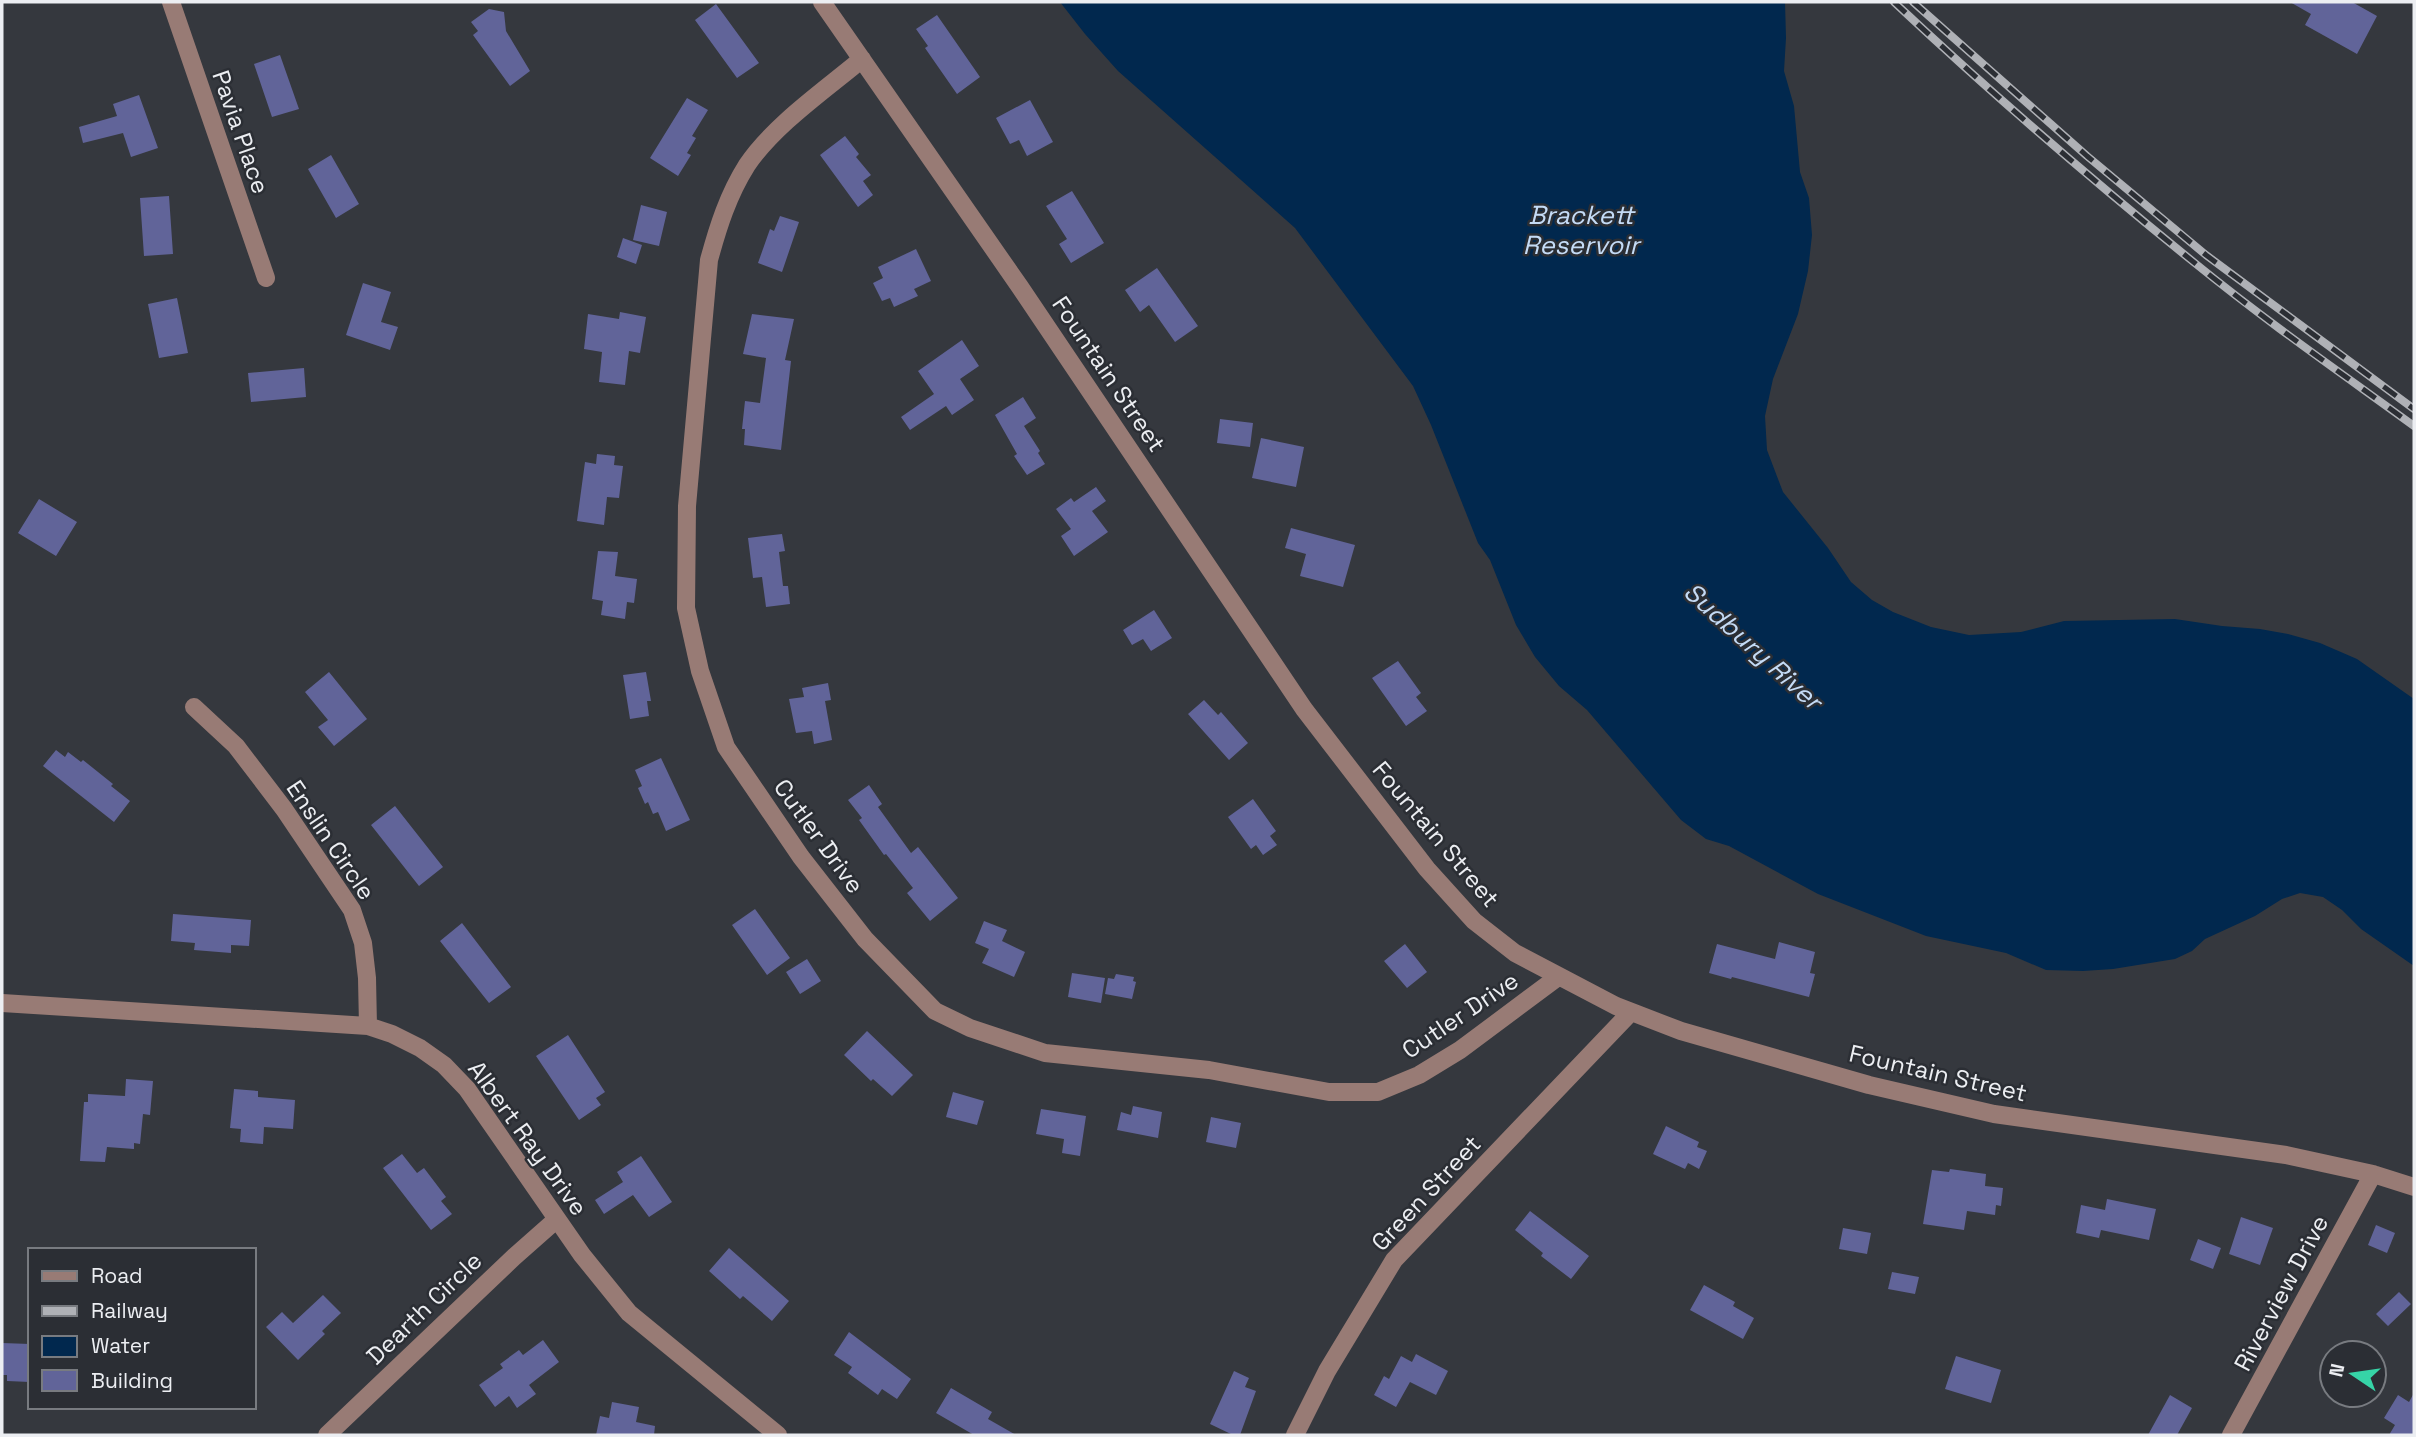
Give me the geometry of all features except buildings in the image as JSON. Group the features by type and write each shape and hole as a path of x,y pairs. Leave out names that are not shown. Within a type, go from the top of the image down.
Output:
{"street":[{"name":"Pavia Place","path":"171,2 266,278"},
{"name":"Fountain Street","path":"822,2 1153,483 1304,709 1427,869 1475,920 1516,953 1558,977 1631,1012 1681,1031 1934,1102 1994,1114 2286,1155 2373,1174 2414,1187"},
{"name":"Cutler Drive","path":"862,59 778,130 748,164 719,223 709,260 687,506 686,608 700,671 726,747 801,857 866,939 935,1011 970,1028 1045,1053 1209,1070 1329,1092 1378,1091 1419,1076 1460,1050 1558,977"},
{"name":"Enslin Circle","path":"194,707 236,746 284,809 352,910 363,943 368,1026"},
{"name":"Albert Ray Drive","path":"2,1003 368,1026 392,1034 419,1048 444,1065 467,1089 602,1282 629,1313 768,1432"},
{"name":"Green Street","path":"1295,1435 1327,1371 1394,1260 1631,1012"},
{"name":"Riverview Drive","path":"2231,1435 2373,1174"},
{"name":"Dearth Circle","path":"327,1435 557,1219"}],"water":[{"name":"Brackett Reservoir","path":"1060,2 1785,2 1784,71 1794,106 1800,172 1809,198 1812,235 1808,271 1798,314 1773,379 1765,416 1767,450 1783,492 1828,548 1851,582 1872,600 1893,612 1931,627 1969,635 2021,632 2064,621 2175,619 2260,629 2320,643 2357,659 2414,699 2414,966 2361,929 2342,910 2323,897 2300,893 2282,899 2255,916 2205,939 2192,951 2175,959 2113,969 2046,970 2006,953 1926,936 1818,894 1729,846 1706,839 1681,820 1587,710 1559,686 1535,657 1516,625 1490,560 1478,543 1413,386 1295,228 1118,71"}],"railway":[{"path":"1894,2 2005,103 2157,232 2249,306 2414,426"},
{"path":"1913,2 2087,156 2206,255 2414,409"}],"water label":[{"name":"Sudbury River","path":"1753,646"}]}
